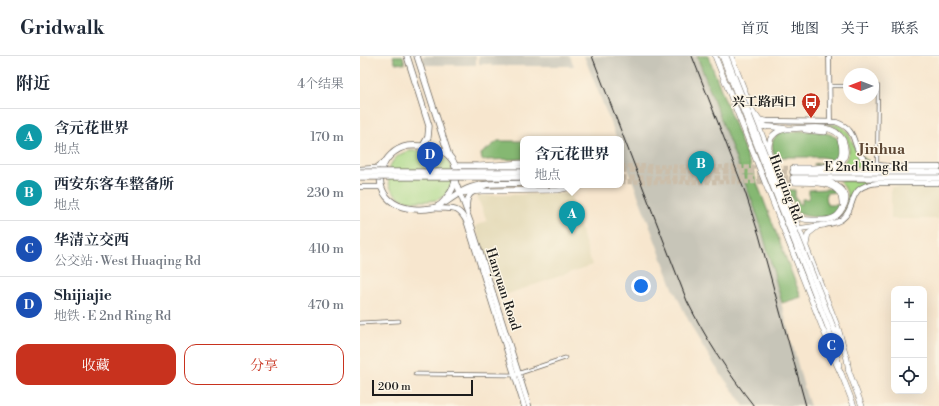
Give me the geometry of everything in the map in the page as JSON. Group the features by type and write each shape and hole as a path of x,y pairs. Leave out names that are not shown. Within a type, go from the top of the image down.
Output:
{"highway":[{"path":"407,56 429,126 428,137 423,146"},
{"path":"416,56 449,156 455,166 455,180 452,191 440,205"},
{"path":"449,156 438,149 423,146 408,146 400,148 385,161 380,175 382,187 389,198 399,206 415,209 432,208 440,205 468,189 487,185 520,183"},
{"path":"455,166 520,168"},
{"path":"360,172 520,172"},
{"name":"E 2nd Ring Rd","path":"793,175 820,172 939,172"},
{"name":"E 2nd Ring Rd","path":"793,175 806,178 939,178"},
{"path":"360,177 520,177"}],"main road":[{"path":"716,56 854,406"},
{"name":"Huaqing Rd.","path":"722,56 832,330"},
{"name":"Huaqing Rd.","path":"726,56 832,330"},
{"path":"731,56 754,111 763,122 787,129 828,132 839,139 842,152 837,161 830,166 793,175"},
{"path":"743,126 763,122 839,123 854,137 861,156 869,163 877,166 939,166"},
{"path":"745,131 760,127 763,122"},
{"path":"760,127 838,328 847,359 849,372"},
{"path":"798,129 815,127 828,129 838,134 844,141 845,151 843,159 834,168 820,172"},
{"path":"771,155 769,145 770,138 777,132 787,129"},
{"path":"360,168 376,168 385,161"},
{"path":"758,165 764,168 772,165 773,161"},
{"path":"476,166 520,164"},
{"path":"793,175 835,188 840,193 842,198 840,213"},
{"path":"792,210 798,217 808,220 831,219 840,213 845,201 844,192 840,187 829,182 806,178"},
{"name":"Hanyuan Road","path":"455,180 517,374 524,406"},
{"path":"785,233 799,228 833,223 842,219 848,212 852,200 858,191 868,185 878,183 939,183"},
{"path":"769,192 771,187 779,184 783,187"},
{"path":"467,214 467,199 470,194 487,185"},
{"path":"360,187 382,187"},
{"path":"460,194 482,191 558,190 567,188"},
{"name":"Hanyuan Road","path":"432,208 455,209 463,214 529,406"},
{"path":"807,249 806,241 808,234 815,228 824,225"},
{"path":"832,330 862,406"},
{"path":"832,330 842,376"}],"street":[{"path":"830,56 830,122"},
{"path":"830,86 843,86"},
{"path":"877,166 878,104"},
{"path":"360,323 400,321"},
{"path":"415,374 517,374 565,358"}],"shaded area":[{"path":"422,56 476,56 476,65 425,65"},
{"path":"479,56 570,56 574,66 491,66 491,64 479,64"},
{"path":"584,56 696,56 759,221 810,406 744,406 715,366 693,330 673,288 624,158 624,136 616,136"},
{"path":"891,187 939,187 939,219 891,219"},
{"path":"570,193 592,265 499,297 475,226 487,221 477,196"}],"green space":[{"path":"393,56 403,56 405,64 395,63"},
{"path":"697,56 708,56 801,297 782,303 759,220"},
{"path":"825,124 834,124 844,128 848,132 858,153 879,167 839,167 845,161 848,154 848,141 839,130 833,126"},
{"path":"812,131 829,134 835,137 840,143 839,156 830,162 818,165 814,164 829,162 830,159 822,157 775,157 772,143 775,137 782,132"},
{"path":"498,141 520,141 520,159 482,160 481,154"},
{"path":"410,151 435,152 444,157 448,162 453,175 452,181 450,188 441,198 430,201 406,201 396,195 391,189 388,181 390,166 401,154"},
{"path":"839,181 869,181 857,189 841,216 846,207 848,198 846,189"},
{"path":"835,189 838,192 826,193 827,205 840,205 836,213 828,216 817,217 798,213 788,190 795,190 795,198 798,200 799,204 802,204 802,199 809,199 809,190"}],"tunnel":[{"path":"624,166 793,168"},
{"path":"624,170 764,172"},
{"path":"773,172 793,172"},
{"path":"624,178 793,178"},
{"path":"624,182 767,182"},
{"path":"779,182 793,182"}],"railway":[{"path":"592,56 623,136"},
{"path":"692,56 745,192 759,235 806,406"},
{"path":"624,139 687,301 718,355 754,406"}],"place":[{"name":"兴工路西口","path":"811,119"},
{"name":"Shijiajie","path":"430,175"},
{"name":"西安东客车整备所","path":"701,184"},
{"name":"含元花世界","path":"572,234"},
{"name":"华清立交西","path":"831,366"}],"district":[{"name":"Jinhua","path":"882,149"}]}
